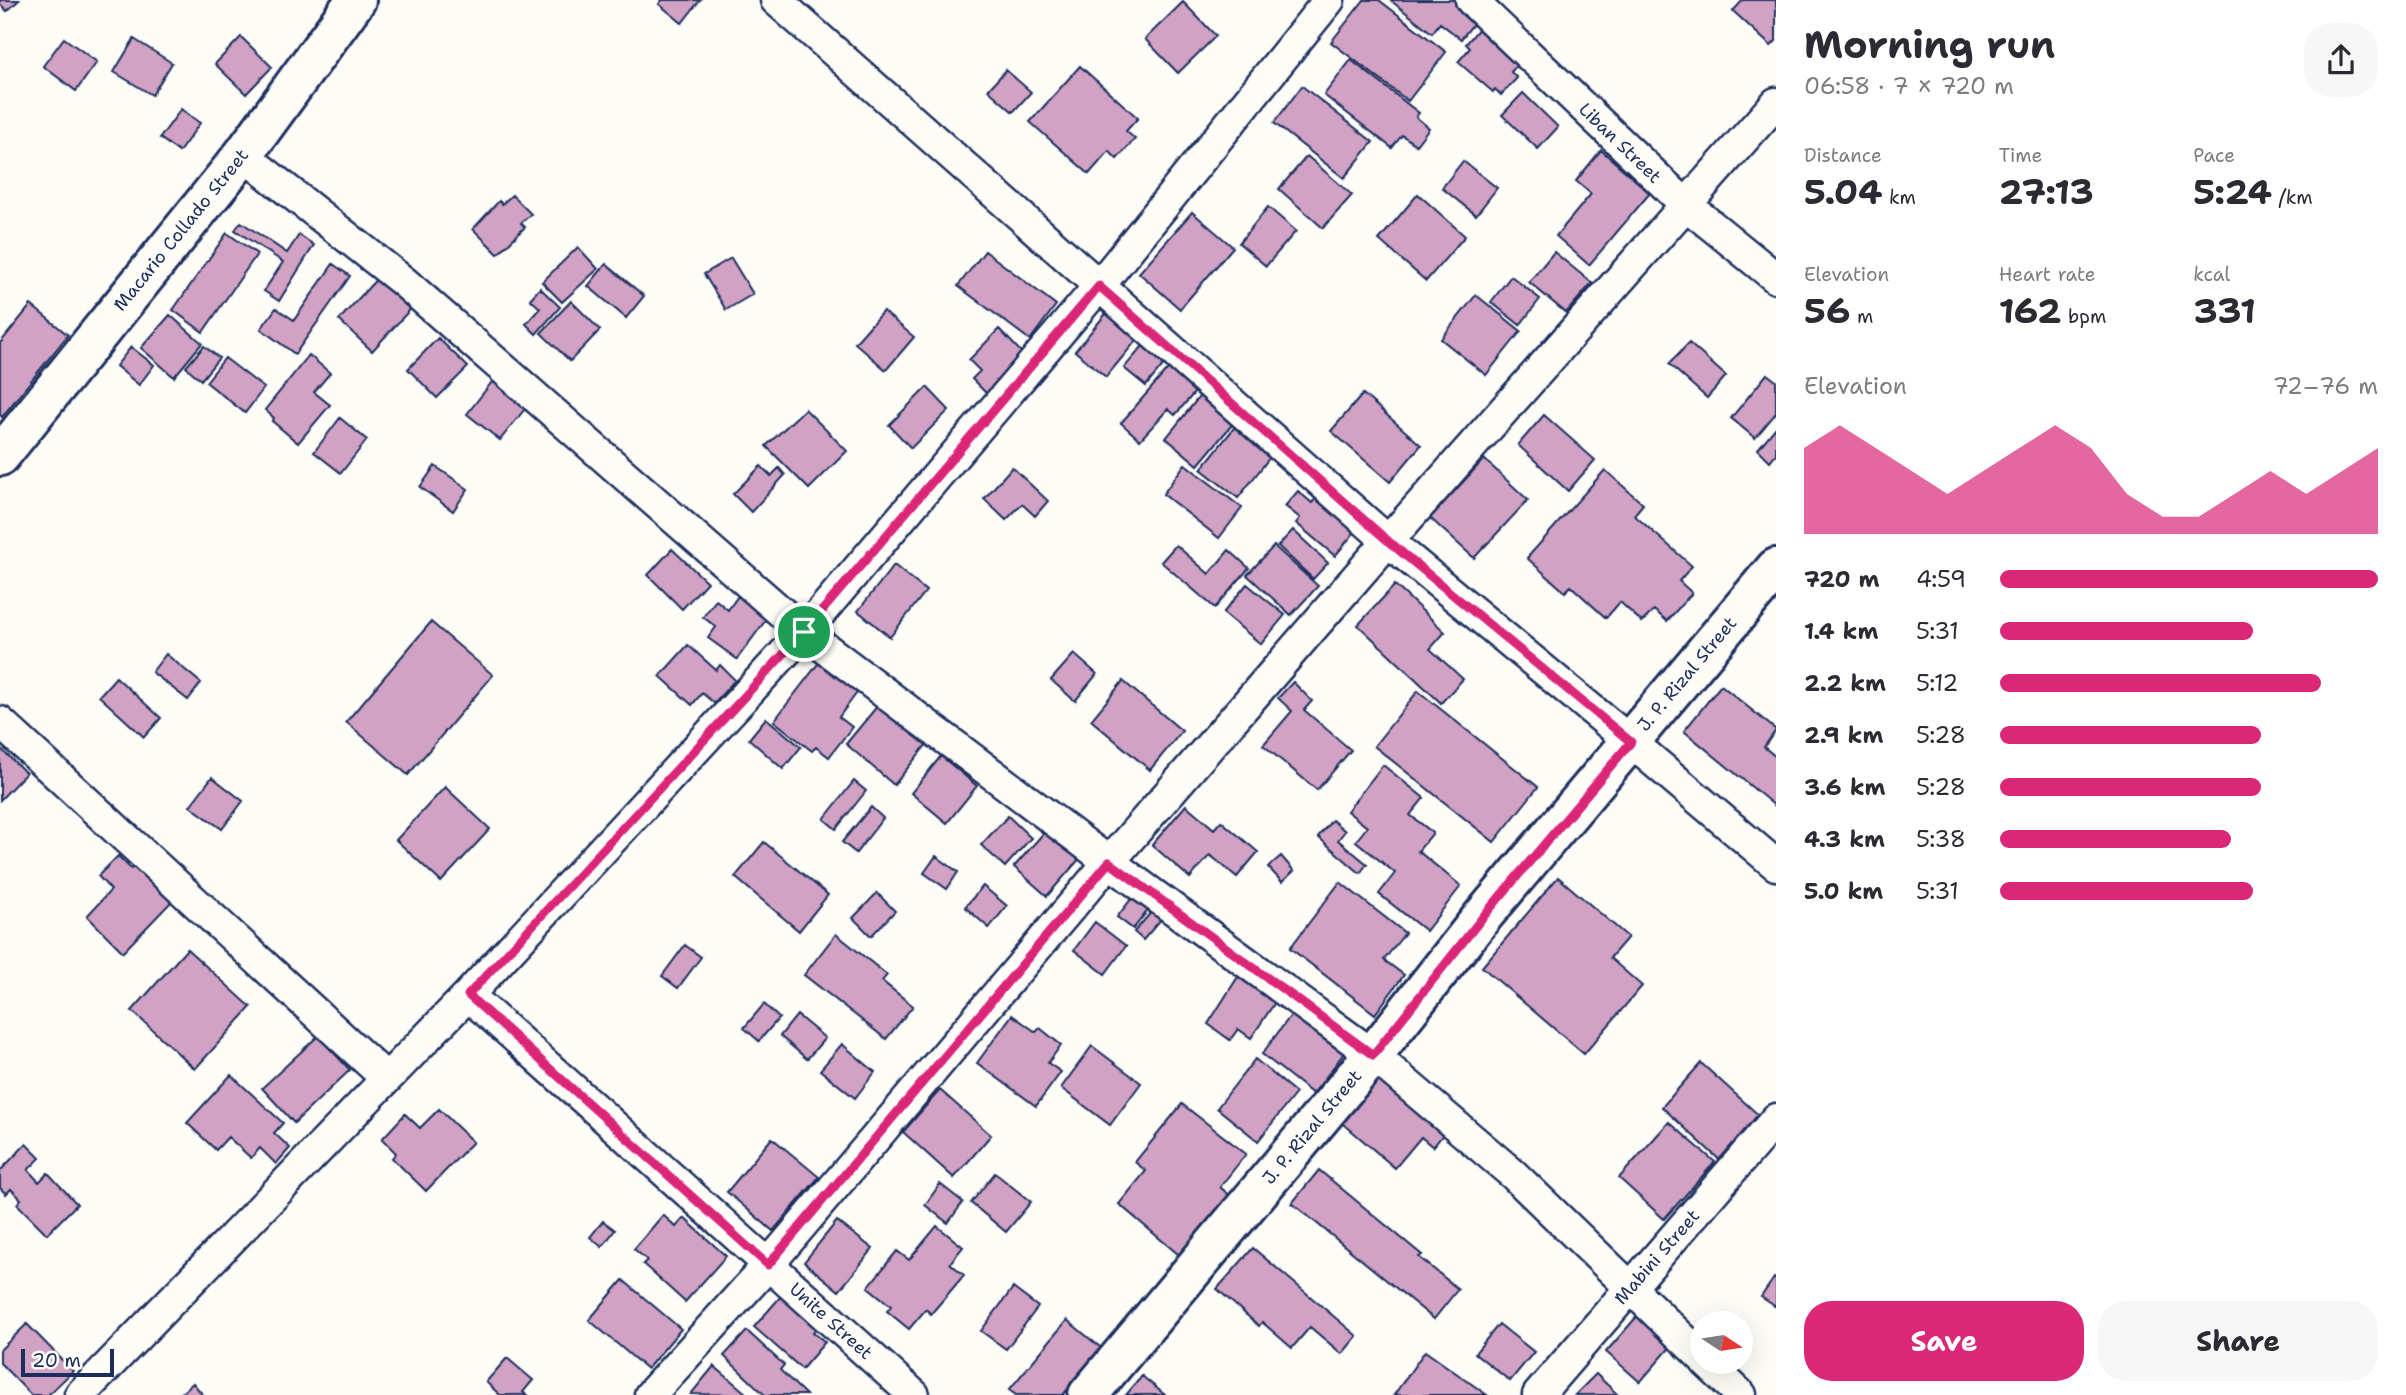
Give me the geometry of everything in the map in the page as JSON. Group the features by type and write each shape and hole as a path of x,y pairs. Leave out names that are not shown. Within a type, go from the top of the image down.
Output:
{"main road":[{"name":"Macario Collado Street","path":"0,456 243,155 356,0"},
{"name":"J. P. Rizal Street","path":"1088,1395 1373,1055 1482,918 1776,568"}],"street":[{"path":"776,0 1388,541 1776,866"},
{"path":"80,1395 468,995 804,632 1099,286 1329,0"},
{"name":"Liban Street","path":"1471,0 1685,204 1776,278"},
{"path":"650,1395 768,1265 1109,862 1388,541 1776,103"},
{"path":"243,155 404,282 804,632 1109,862 1373,1055 1514,1175 1690,1347"},
{"path":"0,722 386,1078"},
{"name":"Unite Street","path":"468,995 914,1395"},
{"name":"Mabini Street","path":"1538,1395 1776,1119"},
{"path":"1719,1374 1741,1395"}],"building":[{"path":"0,0 19,0 7,11 0,4"},
{"path":"662,0 700,0 682,23 659,4"},
{"path":"1364,0 1379,0 1446,52 1408,101 1331,42"},
{"path":"1390,0 1456,0 1478,18 1461,39 1440,23 1432,33"},
{"path":"1743,0 1776,0 1776,41 1771,46 1733,11"},
{"path":"1183,2 1216,36 1178,73 1145,39"},
{"path":"1480,27 1523,58 1511,72 1517,78 1501,95 1495,89 1493,92 1458,62 1470,48 1466,44"},
{"path":"241,37 272,67 246,94 215,64"},
{"path":"64,38 97,62 76,91 43,66"},
{"path":"134,39 172,63 152,95 114,72"},
{"path":"1351,60 1419,113 1416,117 1429,128 1416,145 1402,135 1392,148 1324,95"},
{"path":"1080,66 1138,118 1126,131 1135,139 1117,159 1109,151 1089,174 1030,122"},
{"path":"1006,70 1031,92 1013,112 988,90"},
{"path":"1302,86 1373,142 1344,178 1274,123"},
{"path":"1523,93 1558,127 1538,149 1502,115"},
{"path":"181,109 200,123 179,152 160,138"},
{"path":"1601,150 1650,193 1589,265 1556,236 1591,194 1576,181"},
{"path":"1307,156 1352,195 1323,228 1279,189"},
{"path":"1463,161 1497,188 1476,215 1442,188"},
{"path":"1418,194 1465,236 1426,281 1379,240"},
{"path":"512,195 531,214 521,223 525,227 498,254 473,229 499,201 502,204"},
{"path":"1268,207 1296,231 1266,266 1239,243"},
{"path":"1192,212 1233,247 1180,309 1139,273"},
{"path":"241,222 287,253 299,235 314,245 279,301 264,291 283,262 235,230"},
{"path":"227,233 257,254 203,332 173,310"},
{"path":"578,247 598,269 562,302 542,282"},
{"path":"985,251 1056,305 1030,340 958,286"},
{"path":"1554,252 1592,283 1566,313 1529,282"},
{"path":"731,258 753,294 726,310 704,274"},
{"path":"333,264 350,276 295,354 261,329 276,308 294,320"},
{"path":"606,264 644,296 626,318 588,286"},
{"path":"382,273 416,303 372,351 339,320"},
{"path":"1511,276 1540,299 1520,325 1491,302"},
{"path":"540,288 560,307 536,334 526,324 540,308 530,299"},
{"path":"1476,295 1521,331 1486,375 1441,339"},
{"path":"571,301 600,330 570,361 541,333"},
{"path":"31,305 68,335 2,417 0,343"},
{"path":"1109,310 1140,336 1106,377 1075,351"},
{"path":"883,311 914,337 886,370 855,343"},
{"path":"170,315 202,343 174,377 141,348"},
{"path":"999,329 1025,356 987,394 972,379 980,371 969,360"},
{"path":"438,338 468,367 437,398 408,369"},
{"path":"1148,340 1169,358 1146,386 1124,368"},
{"path":"1689,343 1726,376 1707,398 1669,364"},
{"path":"204,346 219,358 201,380 186,367"},
{"path":"131,347 154,365 139,385 116,366"},
{"path":"309,355 330,373 314,392 330,405 298,443 272,421 274,418 265,410"},
{"path":"225,358 264,388 245,413 206,382"},
{"path":"1174,362 1194,379 1188,386 1195,392 1175,415 1168,409 1140,440 1121,423"},
{"path":"1767,374 1776,381 1776,413 1755,438 1731,418"},
{"path":"495,378 528,405 500,440 467,414"},
{"path":"927,387 949,410 911,448 889,425"},
{"path":"1203,392 1236,420 1198,465 1166,438"},
{"path":"1363,394 1421,445 1390,482 1331,431"},
{"path":"805,409 847,451 809,489 766,446"},
{"path":"1544,415 1595,460 1568,491 1518,445"},
{"path":"340,418 367,440 341,473 314,452"},
{"path":"1238,423 1274,452 1238,498 1201,469"},
{"path":"1776,427 1776,454 1770,461 1758,449"},
{"path":"1484,459 1528,500 1474,558 1430,518"},
{"path":"1185,464 1242,508 1219,538 1163,494"},
{"path":"435,466 468,489 453,511 420,487"},
{"path":"761,466 771,476 779,468 785,475 751,512 733,494"},
{"path":"1012,467 1048,501 1035,516 1022,504 1006,520 984,499"},
{"path":"1605,470 1643,504 1634,515 1692,566 1679,581 1692,593 1667,621 1654,610 1642,622 1620,602 1606,618 1571,586 1565,592 1527,558"},
{"path":"1298,491 1312,503 1319,494 1359,527 1335,556 1296,523 1300,518 1285,506"},
{"path":"1293,530 1328,563 1313,579 1278,546"},
{"path":"1176,545 1209,574 1229,550 1249,568 1215,608 1161,562"},
{"path":"1274,546 1318,586 1291,615 1247,575"},
{"path":"672,549 707,582 682,609 648,575"},
{"path":"894,565 926,591 890,637 858,611"},
{"path":"1247,584 1285,615 1261,644 1223,613"},
{"path":"1395,585 1445,632 1430,649 1463,679 1441,703 1358,625"},
{"path":"738,596 768,617 737,659 708,638 716,627 703,617 716,600 728,610"},
{"path":"431,622 493,675 408,775 346,722"},
{"path":"688,645 716,670 720,665 735,680 714,703 702,693 692,705 660,676"},
{"path":"166,654 201,683 188,700 152,672"},
{"path":"1074,654 1097,674 1075,701 1051,680"},
{"path":"821,660 859,690 839,717 852,727 829,757 816,747 812,751 774,721"},
{"path":"116,677 161,718 144,737 99,696"},
{"path":"1123,681 1182,731 1150,770 1091,720"},
{"path":"1293,682 1312,701 1304,710 1351,750 1317,790 1263,745 1292,711 1278,698"},
{"path":"1721,685 1776,730 1764,747 1776,757 1776,807 1684,731"},
{"path":"1418,691 1538,787 1494,842 1374,746"},
{"path":"879,704 927,744 894,785 846,744"},
{"path":"766,718 801,747 783,769 749,739"},
{"path":"0,748 26,773 0,800"},
{"path":"941,756 977,786 947,823 911,793"},
{"path":"1383,765 1424,798 1410,815 1433,833 1418,851 1461,886 1426,931 1379,894 1395,873 1356,841 1367,827 1347,811"},
{"path":"212,777 243,801 222,829 190,806"},
{"path":"854,781 866,791 836,829 824,819"},
{"path":"445,787 490,829 441,882 396,840"},
{"path":"1186,805 1214,829 1221,821 1258,852 1237,877 1210,855 1190,878 1152,845"},
{"path":"871,807 883,818 856,853 842,842"},
{"path":"1008,816 1031,838 1005,867 981,845"},
{"path":"1332,820 1345,831 1338,840 1367,864 1360,873 1318,837"},
{"path":"1048,828 1081,857 1047,896 1014,867"},
{"path":"764,842 828,895 799,931 735,877"},
{"path":"118,856 131,869 135,866 171,902 123,952 87,916 111,890 98,876"},
{"path":"936,856 958,872 947,889 924,873"},
{"path":"1281,856 1294,871 1282,882 1268,867"},
{"path":"1558,877 1628,937 1610,958 1642,986 1584,1054 1482,967"},
{"path":"1340,882 1405,933 1384,960 1404,975 1375,1014 1290,948"},
{"path":"983,886 1007,906 989,928 965,907"},
{"path":"877,893 895,911 871,936 853,918"},
{"path":"1136,893 1152,905 1133,929 1117,917"},
{"path":"1154,909 1163,917 1143,940 1134,932"},
{"path":"1095,922 1126,946 1105,974 1074,950"},
{"path":"836,934 887,975 882,981 913,1006 886,1039 804,975"},
{"path":"685,945 701,957 678,988 662,976"},
{"path":"187,949 251,1007 195,1069 132,1011"},
{"path":"1241,972 1278,998 1251,1038 1238,1029 1230,1040 1208,1024"},
{"path":"764,1004 779,1018 759,1041 744,1028"},
{"path":"1295,1010 1347,1049 1313,1094 1262,1054"},
{"path":"797,1015 825,1038 807,1059 780,1036"},
{"path":"1012,1015 1036,1032 1040,1028 1061,1045 1048,1063 1061,1072 1036,1106 977,1063"},
{"path":"318,1036 350,1070 294,1123 262,1088"},
{"path":"842,1044 875,1072 855,1098 820,1070"},
{"path":"1092,1046 1141,1083 1110,1125 1061,1088"},
{"path":"1255,1059 1296,1093 1258,1141 1217,1108"},
{"path":"1701,1063 1763,1119 1724,1164 1662,1107"},
{"path":"1381,1069 1449,1127 1433,1147 1421,1137 1395,1168 1338,1119"},
{"path":"231,1075 283,1123 274,1133 290,1148 276,1164 260,1148 251,1158 228,1137 216,1150 187,1123"},
{"path":"940,1090 991,1135 954,1178 903,1132"},
{"path":"1182,1104 1246,1154 1220,1187 1234,1199 1185,1260 1119,1204 1146,1171 1135,1162"},
{"path":"439,1109 473,1142 426,1191 392,1158 396,1153 382,1139 405,1114 420,1128"},
{"path":"1669,1122 1715,1162 1664,1219 1619,1178"},
{"path":"772,1138 819,1177 773,1231 727,1192"},
{"path":"26,1144 40,1158 28,1170 39,1182 48,1173 77,1204 47,1234 17,1204 21,1199 11,1189 6,1194 0,1188 0,1171"},
{"path":"1319,1170 1422,1255 1419,1257 1458,1289 1434,1319 1292,1203"},
{"path":"995,1173 1031,1202 1006,1232 971,1203"},
{"path":"940,1184 963,1202 948,1223 925,1205"},
{"path":"663,1215 676,1227 684,1218 726,1256 685,1302 643,1264 647,1260 634,1249"},
{"path":"603,1221 615,1230 602,1247 590,1237"},
{"path":"837,1221 873,1249 839,1291 804,1262"},
{"path":"937,1226 963,1247 950,1263 964,1275 931,1314 926,1309 909,1329 887,1311 891,1306 868,1287 897,1251 909,1260"},
{"path":"1253,1248 1357,1336 1342,1354 1310,1327 1292,1348 1262,1322 1259,1326 1217,1289"},
{"path":"1774,1278 1776,1280 1776,1307 1761,1297"},
{"path":"623,1280 681,1329 647,1369 589,1320"},
{"path":"1013,1288 1038,1307 1006,1349 981,1331"},
{"path":"782,1295 818,1326 813,1332 825,1342 802,1369 754,1327"},
{"path":"1640,1313 1674,1343 1640,1382 1606,1352"},
{"path":"1067,1320 1101,1348 1063,1395 1016,1395 1009,1390"},
{"path":"27,1324 73,1371 48,1395 31,1395 0,1363 0,1350"},
{"path":"1499,1324 1534,1352 1510,1381 1475,1353"},
{"path":"747,1331 784,1365 780,1370 806,1395 765,1395 724,1356"},
{"path":"1425,1351 1487,1395 1394,1395"},
{"path":"507,1358 533,1380 523,1392 527,1395 500,1395 486,1382"},
{"path":"714,1366 747,1394 691,1394"},
{"path":"1596,1374 1618,1395 1575,1395"},
{"path":"1142,1376 1165,1395 1126,1395"},
{"path":"193,1383 203,1395 179,1395"}],"route":[{"path":"1099,286 1388,541 1631,742 1482,918 1373,1055 1109,862 768,1265 468,995 804,632 1099,286"}]}
